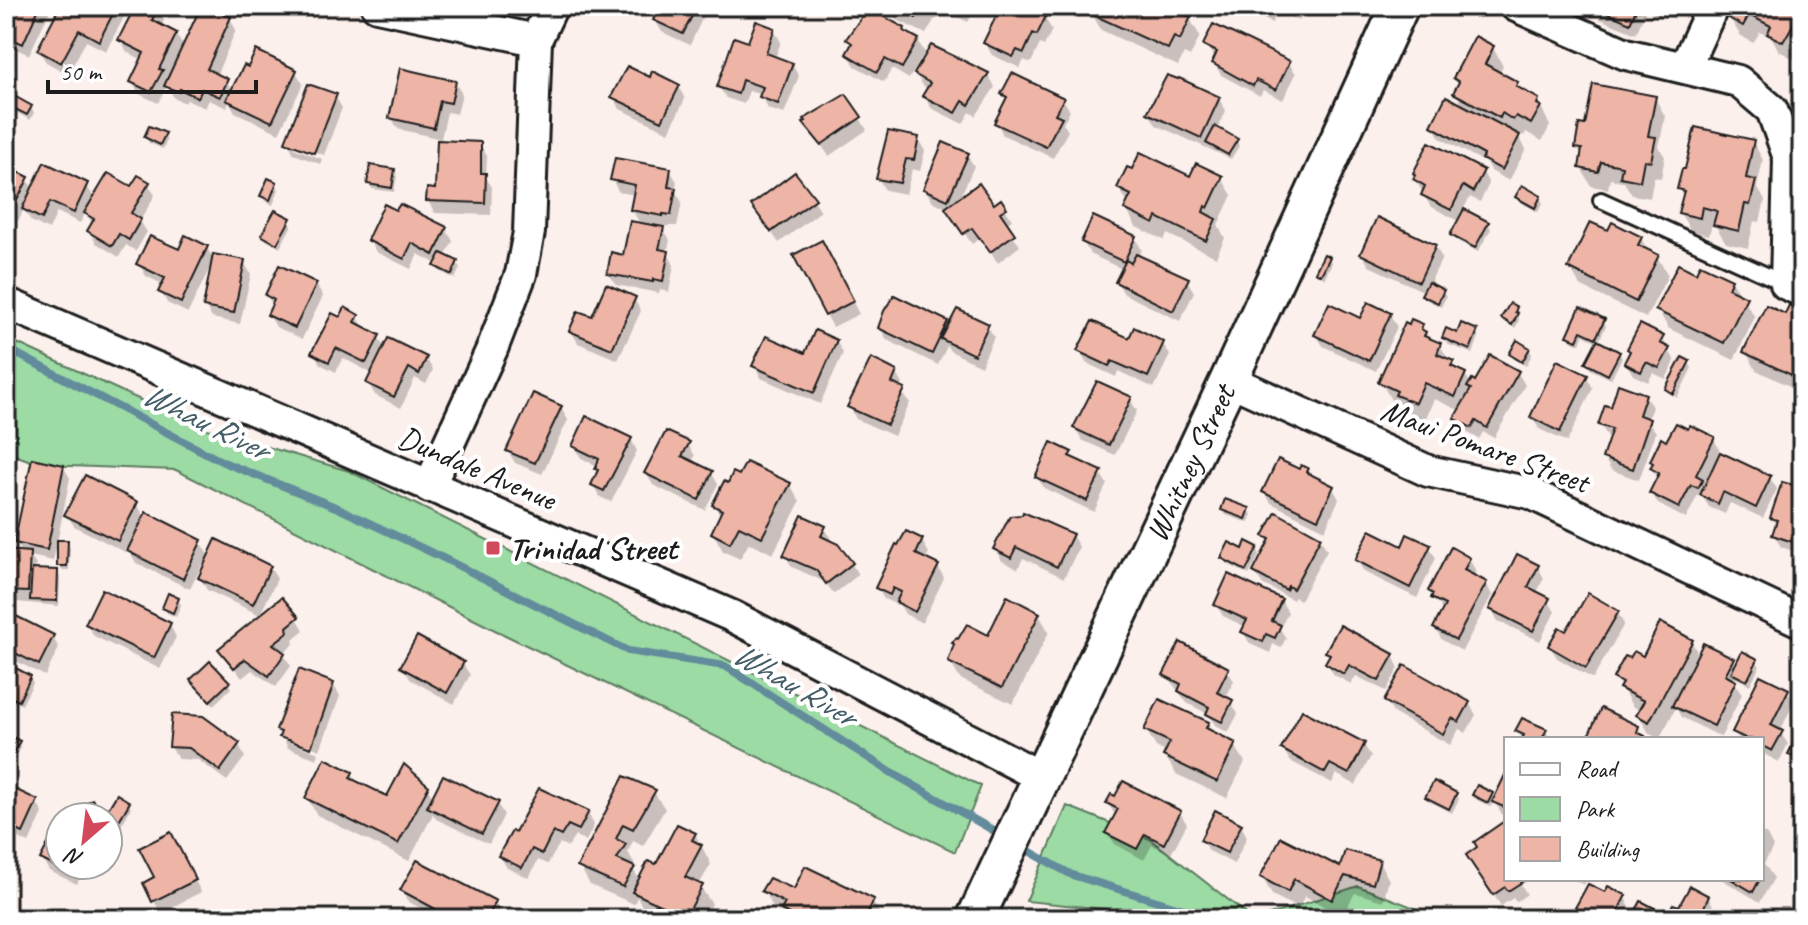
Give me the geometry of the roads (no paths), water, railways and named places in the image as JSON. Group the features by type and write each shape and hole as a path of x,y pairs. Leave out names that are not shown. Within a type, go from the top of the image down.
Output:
{"street":[{"path":"377,6 536,40"},
{"path":"429,487 492,349 521,274 529,232 536,40 552,6"},
{"name":"Whitney Street","path":"975,919 1229,380 1400,6"},
{"path":"1516,6 1626,54 1738,81 1772,110 1789,158 1794,287"},
{"path":"1685,67 1713,6"},
{"name":"Dundale Avenue","path":"6,303 732,616 1034,792"},
{"name":"Maui Pomare Street","path":"1229,380 1428,471 1530,493 1802,622"}],"lane":[{"path":"1601,200 1794,287"}],"waterway":[{"name":"Whau River","path":"6,348 223,462 338,508 628,651 725,666 892,773 1005,837"},
{"name":"Whau River","path":"1020,846 1072,875 1190,911 1204,919"}],"place":[{"name":"Trinidad Street","path":"493,548"}]}
